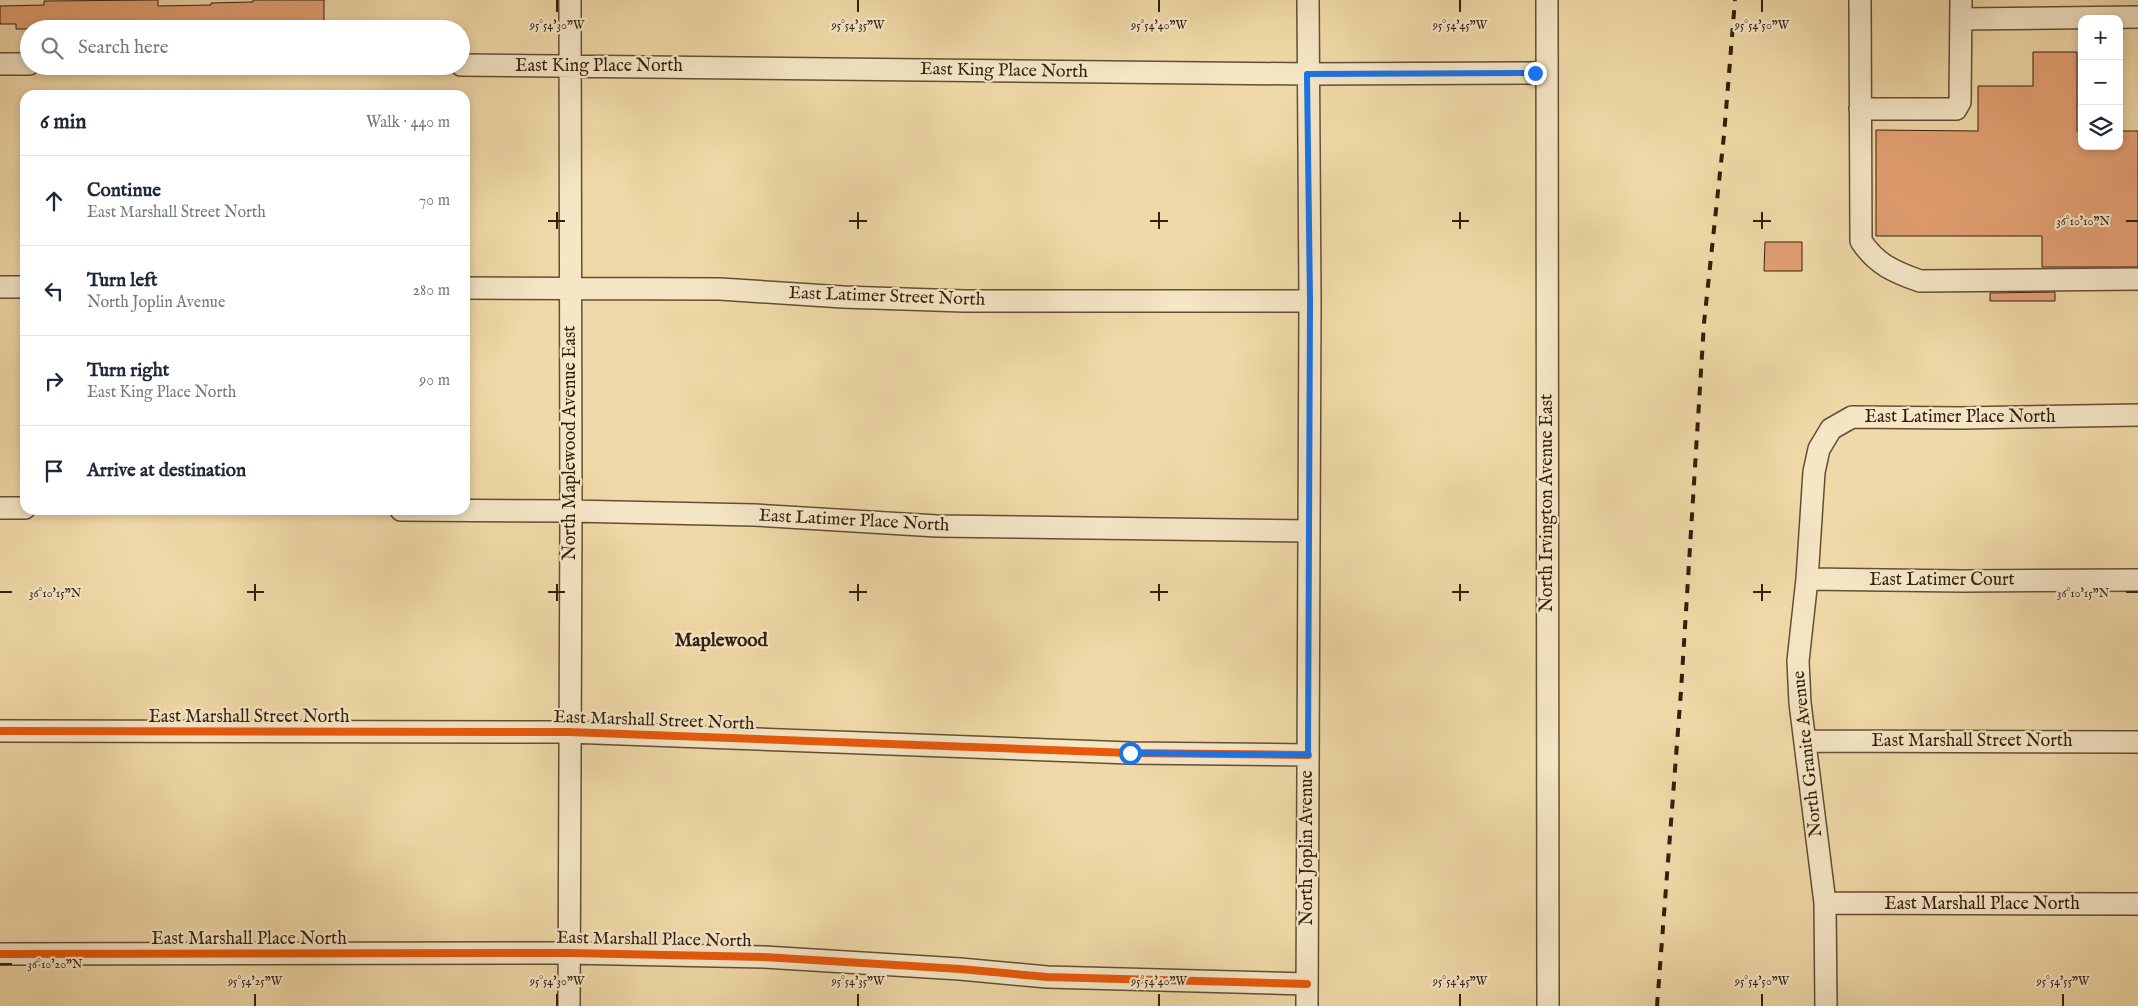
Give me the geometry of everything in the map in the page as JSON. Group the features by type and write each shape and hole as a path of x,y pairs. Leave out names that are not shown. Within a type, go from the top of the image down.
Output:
{"street":[{"name":"North Maplewood Avenue East","path":"568,1006 571,511 570,0"},
{"name":"North Joplin Avenue","path":"1307,1006 1307,531 1310,301 1308,0"},
{"name":"North Irvington Avenue East","path":"1547,0 1548,1006"},
{"path":"1860,0 1861,242 1871,256 1897,273 1920,280 2138,279"},
{"path":"1860,109 1956,109 1960,102 1961,9 2138,16 2138,26"},
{"path":"0,64 20,64"},
{"name":"East King Place North","path":"470,66 1307,74 1546,73"},
{"path":"0,287 20,287"},
{"name":"East Latimer Street North","path":"470,288 720,289 843,297 964,301 1310,301"},
{"name":"East Latimer Place North","path":"1814,472 1819,449 1831,429 1852,417 2138,415"},
{"name":"North Granite Avenue","path":"1814,472 1807,579 1798,661 1800,703 1825,903 1826,1006"},
{"path":"0,508 20,508"},
{"name":"East Latimer Place North","path":"470,510 754,515 937,526 1307,531"},
{"name":"East Latimer Court","path":"1807,579 1962,581 2138,580"},
{"name":"East Marshall Street North","path":"0,731 569,732 1130,753 1308,755"},
{"name":"East Marshall Street North","path":"1805,741 2138,742"},
{"name":"East Marshall Place North","path":"1825,903 2138,904"},
{"name":"East Marshall Place North","path":"0,954 569,953 764,957 960,969 1047,977 1307,984"}],"building":[{"path":"158,0 158,6 211,5 211,3 253,2 253,0 324,0 324,20 20,20 20,29 16,29 16,24 0,24 0,6 44,5 44,1"},
{"path":"2033,52 2077,52 2078,150 2123,150 2123,131 2138,131 2138,267 2042,267 2042,236 1876,236 1876,130 1978,131 1978,86 2033,86"},
{"path":"1765,242 1802,242 1802,271 1764,271"},
{"path":"2055,292 2055,301 1990,301 1990,293"}],"railway":[{"path":"1657,1006 1681,691 1704,323 1724,135 1735,0"}],"cycle path":[{"path":"0,731 569,732 1130,753 1308,755"},
{"path":"0,954 569,953 764,957 960,969 1047,977 1307,984"}],"district":[{"name":"Maplewood","path":"721,641"}],"route":[{"path":"1130,753 1308,755 1307,531 1310,301 1307,74 1535,73"}]}
